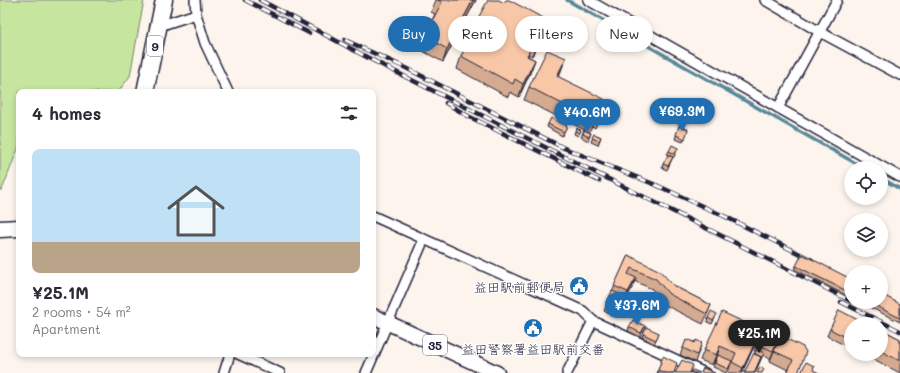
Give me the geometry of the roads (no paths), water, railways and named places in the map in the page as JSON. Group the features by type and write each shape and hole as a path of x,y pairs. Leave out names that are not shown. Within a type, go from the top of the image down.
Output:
{"highway":[{"name":"9","path":"146,89 164,0"},
{"path":"0,229 16,228"}],"main road":[{"name":"35","path":"376,317 497,373"}],"street":[{"path":"195,0 196,14 205,43 227,89"},
{"path":"588,0 900,177"},
{"path":"765,0 820,32 900,75"},
{"path":"778,108 838,0"},
{"path":"159,26 196,14"},
{"path":"376,217 583,312 593,321 705,373"},
{"path":"376,350 424,239"},
{"path":"567,373 593,321"},
{"path":"224,373 229,357"},
{"path":"245,357 280,373"},
{"path":"366,373 373,357"}],"waterway":[{"path":"567,0 852,161"},
{"path":"888,182 900,189"}],"railway":[{"path":"245,0 309,33"},
{"path":"260,0 376,62 844,297"},
{"path":"345,40 406,68 564,148 656,185 726,217 812,260"},
{"path":"446,103 468,116 599,181"},
{"path":"841,302 900,331"}],"place":[{"name":"益田駅前郵便局","path":"579,286"},
{"name":"益田警察署益田駅前交番","path":"533,328"}]}
